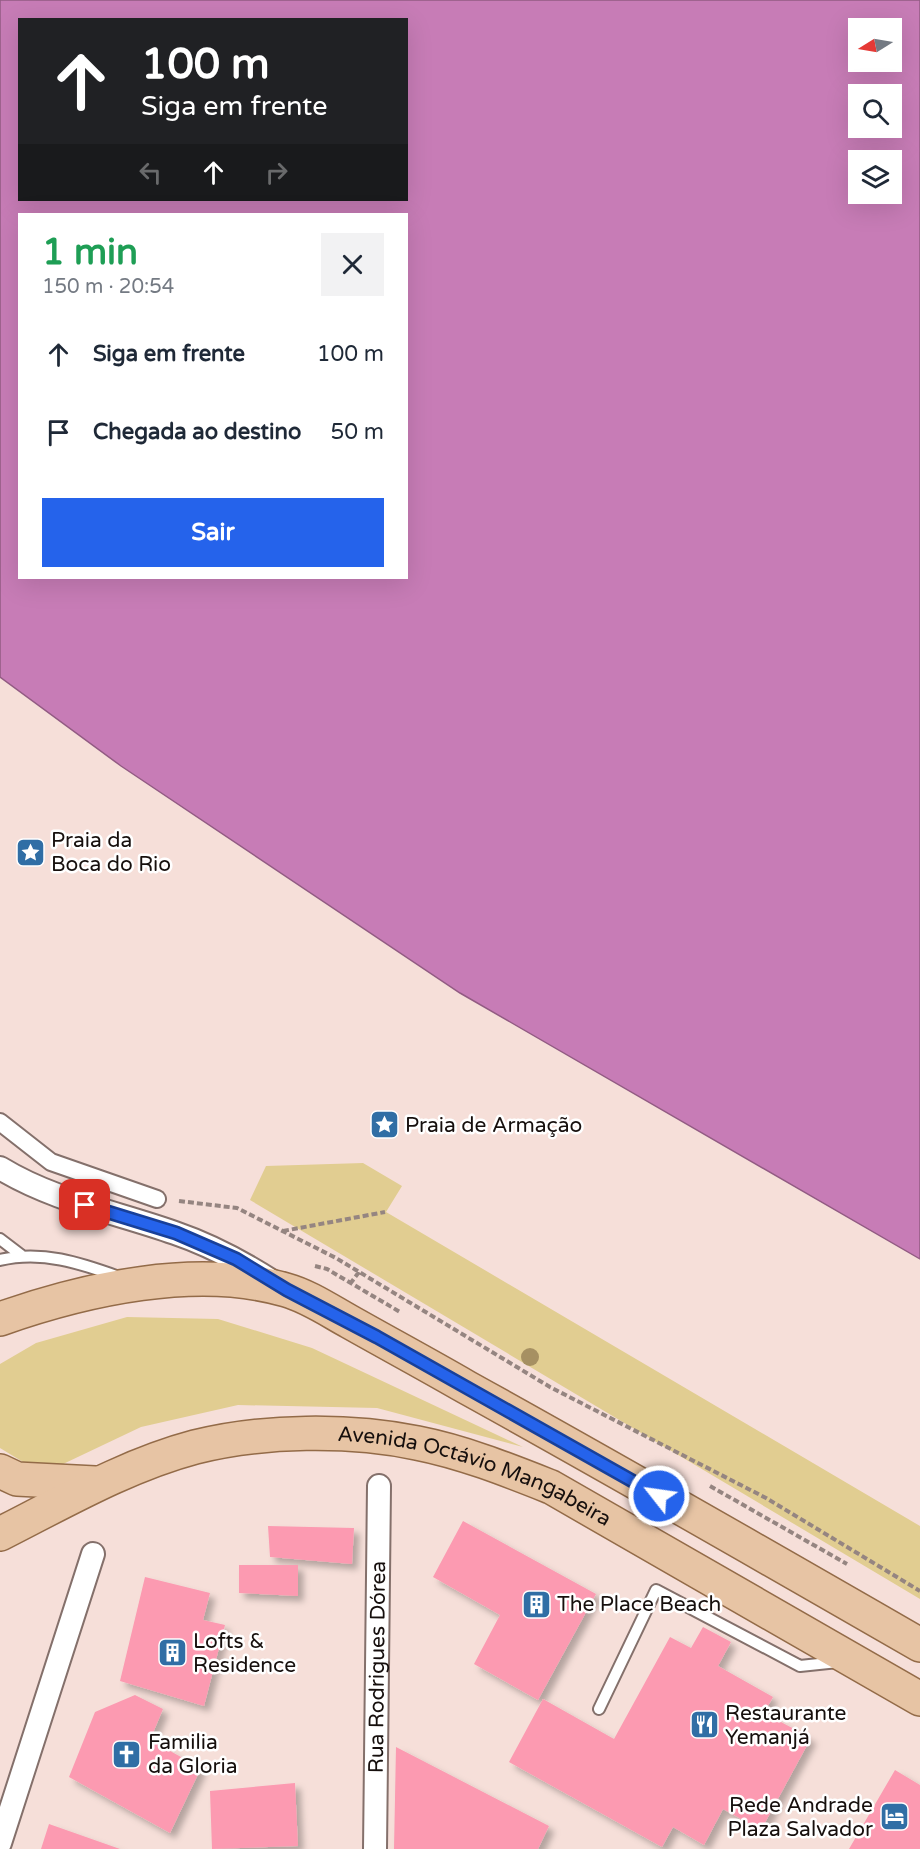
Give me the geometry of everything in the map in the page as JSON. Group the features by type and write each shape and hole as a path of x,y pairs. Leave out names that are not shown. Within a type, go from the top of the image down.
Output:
{"main road":[{"path":"0,1319 43,1304 96,1291 142,1285 187,1281 237,1282 287,1290 498,1404 920,1645"},
{"name":"Avenida Octávio Mangabeira","path":"0,1534 102,1483 195,1447 261,1435 366,1435 418,1443 493,1464 551,1487 856,1660 920,1700"},
{"path":"0,1471 17,1479 61,1483 102,1483"}],"street":[{"path":"0,1122 51,1161 157,1199"},
{"path":"0,1168 24,1183 196,1241 236,1259 287,1290"},
{"name":"Rua Rodrigues Dórea","path":"375,1849 379,1486"},
{"path":"0,1843 93,1554"}],"lane":[{"path":"0,1239 21,1255"},
{"path":"0,1260 21,1255 77,1262 142,1285"},
{"path":"599,1709 656,1590 800,1666 856,1660"}],"path":[{"path":"157,1199 237,1208 282,1231 359,1272 549,1387 766,1498 920,1591"},
{"path":"282,1231 385,1212"},
{"path":"351,1282 359,1272"}],"shaded area":[{"path":"0,0 920,0 920,1259 460,993 121,766 0,677"},
{"path":"363,1163 402,1186 386,1212 920,1526 920,1599 250,1200 266,1166"},
{"path":"127,1317 218,1319 312,1348 523,1447 377,1408 238,1405 141,1427 61,1465 28,1465 0,1448 0,1364 36,1343"}],"building":[{"name":"The Place Beach","path":"463,1521 596,1594 538,1700 474,1664 500,1615 433,1577"},
{"path":"268,1526 354,1528 352,1564 270,1557"},
{"path":"239,1565 298,1565 298,1596 239,1593"},
{"name":"Lofts & Residence","path":"145,1577 210,1593 203,1620 225,1625 204,1706 120,1681"},
{"name":"Restaurante Yemanjá","path":"703,1627 731,1642 718,1666 773,1697 764,1713 811,1738 761,1830 723,1809 704,1845 673,1827 662,1847 509,1762 543,1699 614,1739 670,1637 691,1648"},
{"name":"Familia da Gloria","path":"135,1695 163,1709 150,1740 201,1768 170,1833 69,1777 95,1712"},
{"path":"396,1747 549,1826 538,1849 394,1849"},
{"name":"Rede Andrade Plaza Salvador","path":"895,1770 920,1785 920,1849 849,1849"},
{"path":"295,1783 298,1846 212,1849 210,1791"},
{"path":"49,1824 120,1849 41,1849"}],"place":[{"name":"Praia da Boca do Rio","path":"30,852"},
{"name":"Praia de Armação","path":"384,1125"},
{"name":"The Place Beach","path":"536,1604"},
{"name":"Lofts & Residence","path":"172,1653"},
{"name":"Restaurante Yemanjá","path":"704,1725"},
{"name":"Familia da Gloria","path":"127,1754"},
{"name":"Rede Andrade Plaza Salvador","path":"894,1817"}],"route":[{"path":"85,1205 176,1233 236,1259 287,1290 498,1404 659,1496"}]}
